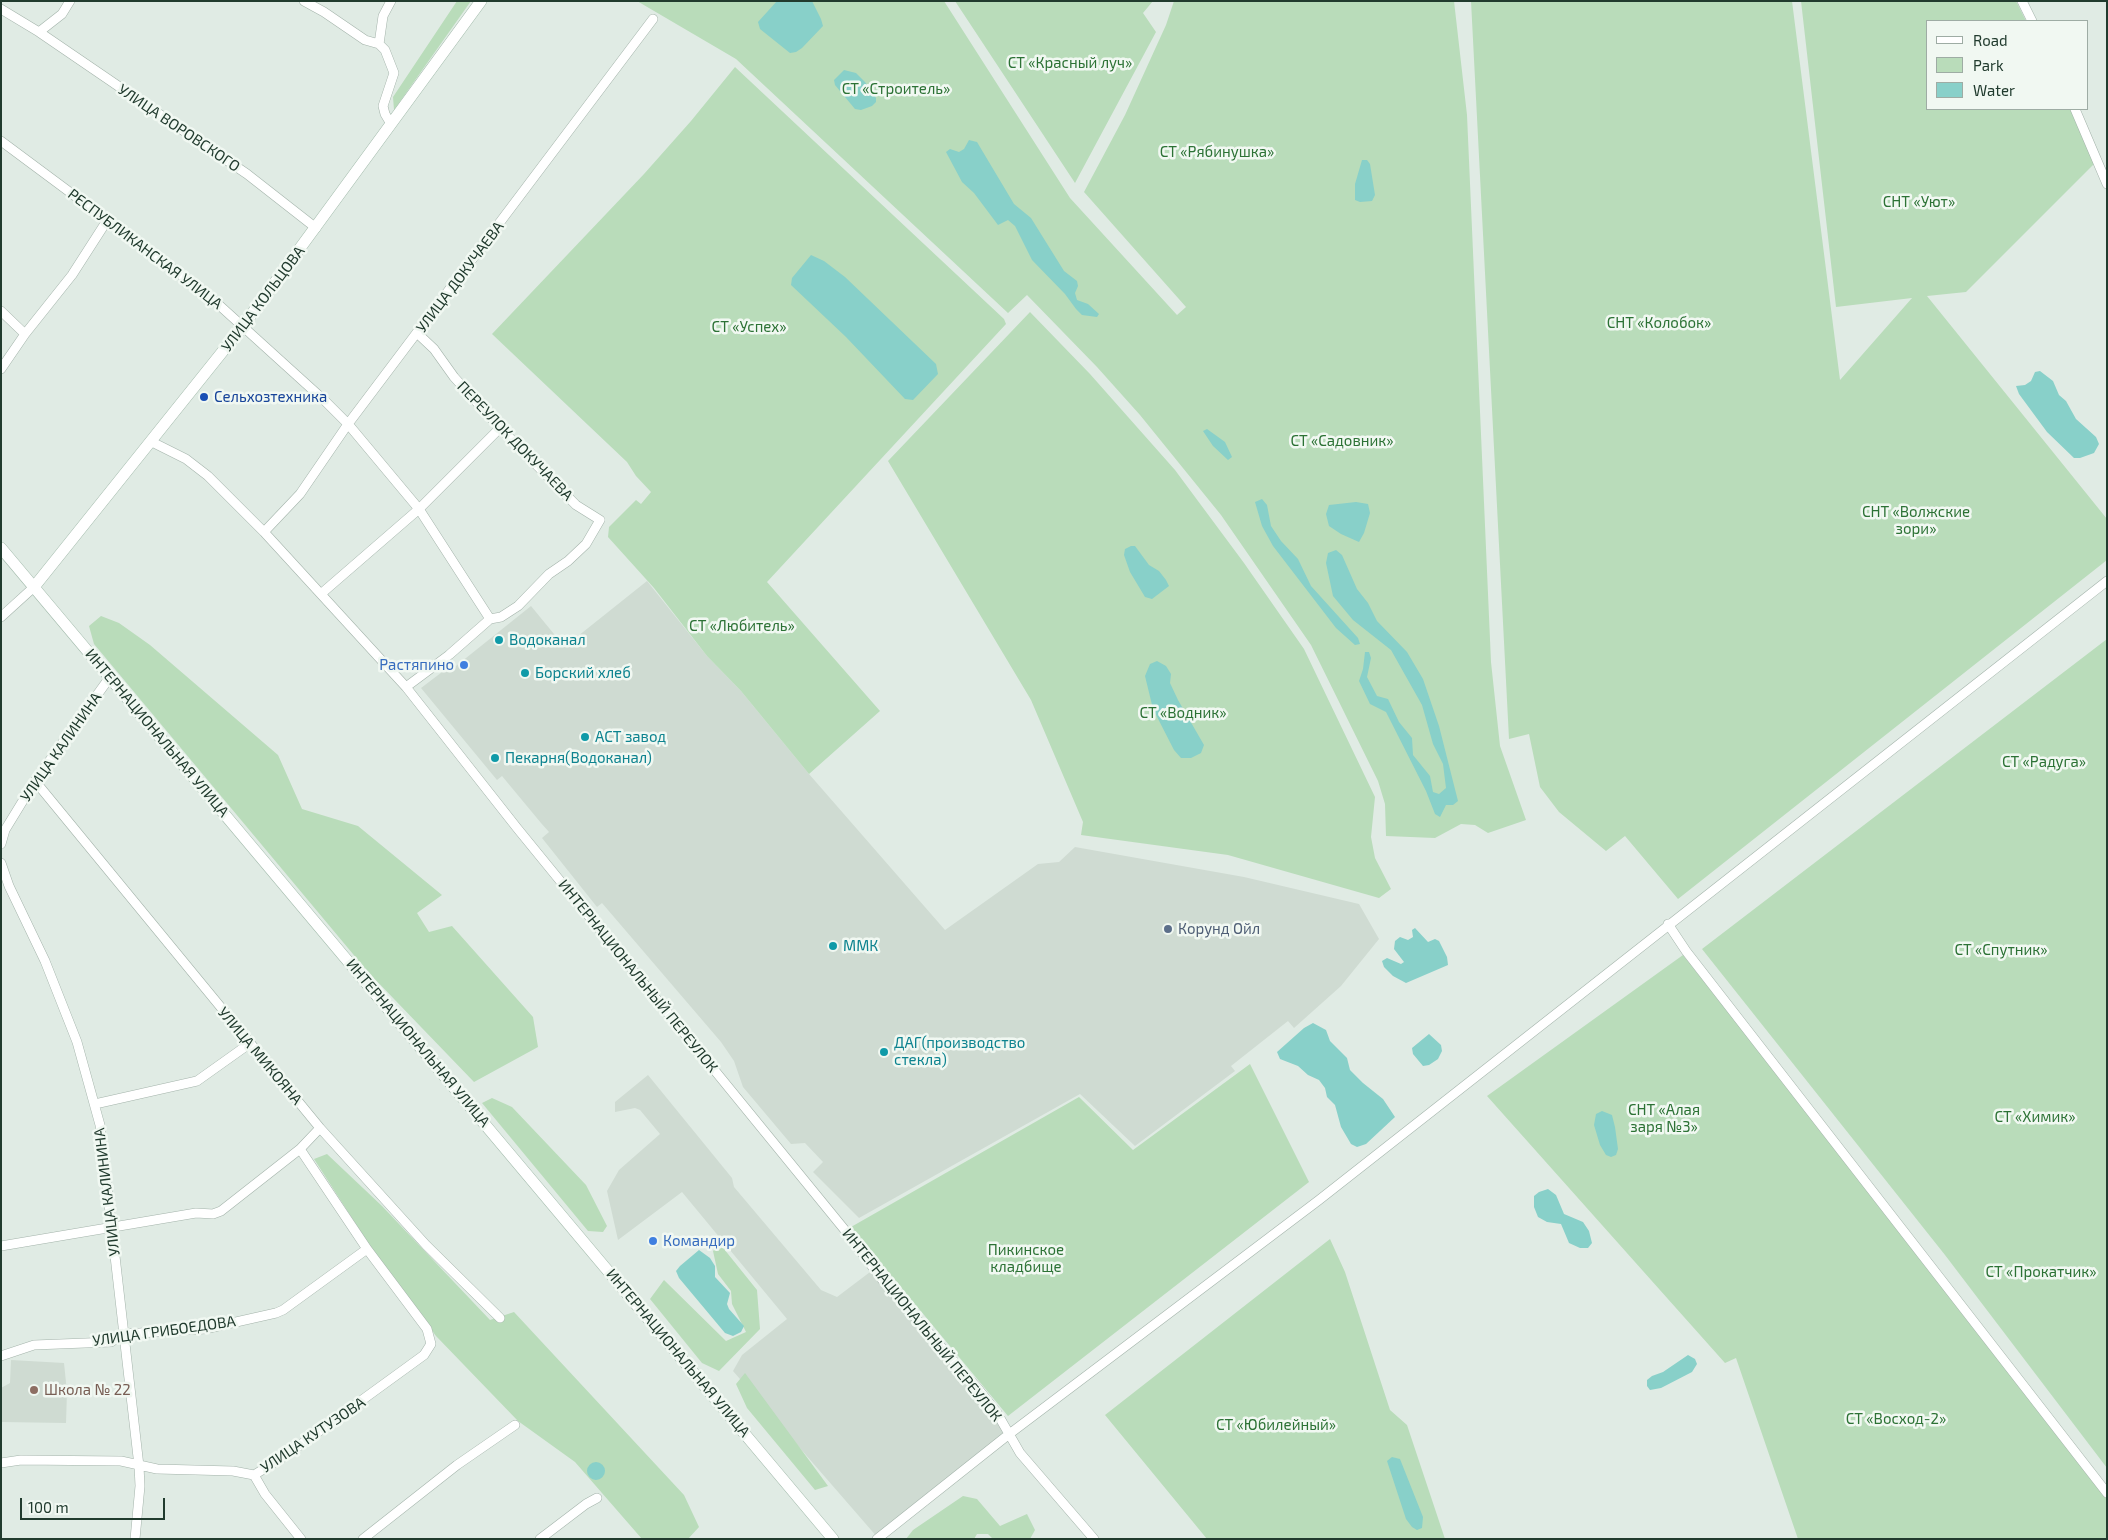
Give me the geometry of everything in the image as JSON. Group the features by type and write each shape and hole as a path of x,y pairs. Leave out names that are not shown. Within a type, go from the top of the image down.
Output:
{"main road":[{"name":"УЛИЦА КОЛЬЦОВА","path":"34,587 244,326 481,1"},
{"name":"ИНТЕРНАЦИОНАЛЬНАЯ УЛИЦА","path":"1,548 833,1539"}],"street":[{"path":"39,32 62,14 70,1"},
{"path":"304,1 324,12 365,40 379,44 385,50 394,74 383,106 391,124"},
{"path":"379,44 383,16 391,1"},
{"path":"2022,1 2032,20"},
{"name":"УЛИЦА ВОРОВСКОГО","path":"1,9 39,32 247,174 316,228"},
{"name":"УЛИЦА ДОКУЧАЕВА","path":"264,532 300,494 348,424 652,19"},
{"path":"2075,110 2107,184"},
{"name":"РЕСПУБЛИКАНСКАЯ УЛИЦА","path":"1,141 174,268 244,326 348,424 419,509 490,619"},
{"path":"1,369 25,334 72,275 108,220"},
{"path":"1,311 25,334"},
{"name":"ПЕРЕУЛОК ДОКУЧАЕВА","path":"418,333 434,349 454,377 500,428 576,505 600,520 586,544 568,561 549,574 518,606 501,617 490,619"},
{"path":"322,593 419,509 500,428"},
{"name":"ИНТЕРНАЦИОНАЛЬНЫЙ ПЕРЕУЛОК","path":"152,442 186,459 208,476 322,593 406,687 517,828 838,1221 884,1282 979,1390 997,1413 1020,1453 1094,1539"},
{"path":"876,1539 1008,1435 1318,1200 2107,581"},
{"path":"1,616 34,587"},
{"path":"406,687 449,655 490,619"},
{"name":"УЛИЦА КАЛИНИНА","path":"1,844 5,830 35,781 110,677"},
{"name":"УЛИЦА МИКОЯНА","path":"35,781 249,1044 320,1128 426,1245 500,1318"},
{"name":"УЛИЦА КАЛИНИНА","path":"1,863 5,888 45,961 78,1042 102,1138 139,1466 140,1486 134,1539"},
{"path":"1668,924 1704,974 2107,1493"},
{"path":"95,1104 197,1081 249,1044"},
{"path":"1,1246 18,1245 196,1213 213,1214 222,1211 300,1149 320,1128"},
{"path":"300,1149 367,1250"},
{"name":"УЛИЦА ГРИБОЕДОВА","path":"1,1356 34,1345 111,1342 123,1334 205,1329 276,1313 284,1310 367,1250"},
{"name":"УЛИЦА КУТУЗОВА","path":"1,1463 21,1460 121,1461 156,1469 233,1471 254,1475 354,1408 429,1349 431,1338 427,1329 367,1250"},
{"path":"363,1539 456,1465 515,1425"},
{"path":"254,1475 264,1494 301,1539"},
{"path":"540,1539 586,1504 597,1498"}],"shaded area":[{"path":"647,581 707,656 741,691 809,774 945,930 1038,864 1059,862 1075,847 1244,877 1359,904 1379,939 1341,986 1294,1028 1288,1021 1231,1066 1235,1071 1135,1146 1080,1094 859,1218 813,1172 823,1162 805,1143 791,1144 743,1087 734,1061 721,1042 602,903 597,907 542,838 549,832 502,776 497,780 421,688 454,663 456,666 531,606 563,645 568,644"},
{"path":"648,1075 732,1178 734,1187 821,1290 837,1297 874,1269 979,1390 1008,1435 878,1538 733,1371 742,1355 787,1319 682,1192 618,1240 607,1191 619,1170 660,1134 640,1110 635,1108 615,1112 615,1102"},
{"name":"Школа № 22","path":"11,1360 64,1363 67,1392 66,1423 1,1422 1,1388 10,1383"}],"green space":[{"path":"457,1 471,1 394,110 393,97"},
{"path":"637,1 944,1 1070,198 1177,315 1186,307 1084,192 1125,115 1166,25 1174,1 1454,1 1467,115 1491,662 1500,746 1526,820 1488,833 1475,825 1461,824 1435,838 1386,836 1385,804 1378,781 1311,645 1221,515 1140,415 1097,367 1027,295 1008,313 736,59"},
{"name":"СТ «Красный луч»","path":"955,1 1153,1 1143,13 1156,32 1075,183"},
{"path":"1471,1 1792,1 1840,380 1912,298 1836,307 1801,1 2016,1 2026,20 1926,20 1926,110 2072,110 2098,160 1966,292 1927,296 2107,519 2107,560 1678,899 1625,836 1606,851 1559,812 1540,787 1529,734 1509,739"},
{"name":"СТ «Успех»","path":"735,67 1004,319 1006,324 767,582 880,711 809,774 741,691 707,656 654,588 608,537 609,527 636,500 641,504 651,492 636,476 627,462 492,334 644,174"},
{"name":"СТ «Водник»","path":"1030,312 1090,374 1175,470 1244,563 1304,649 1375,797 1371,837 1375,858 1391,889 1379,898 1228,855 1081,835 1083,822 1031,700 888,461"},
{"path":"101,616 119,623 150,645 278,755 302,809 358,826 442,895 417,913 429,932 452,926 533,1017 538,1047 474,1082 368,972 94,644 89,626"},
{"path":"2107,639 2107,1468 1945,1255 1702,949"},
{"path":"1683,955 1928,1263 2107,1499 2107,1539 1798,1539 1736,1358 1725,1363 1487,1096"},
{"name":"Пикинское кладбище","path":"1250,1064 1309,1182 1008,1416 851,1227 1079,1097 1133,1150"},
{"path":"492,1098 512,1107 586,1185 607,1226 603,1232 588,1231 482,1103"},
{"path":"327,1154 382,1206 490,1320 514,1312 684,1495 699,1527 688,1539 642,1539 575,1462 518,1421 436,1336 370,1246 314,1159"},
{"name":"СТ «Юбилейный»","path":"1330,1239 1345,1272 1390,1410 1407,1425 1445,1539 1207,1539 1105,1415"},
{"path":"720,1244 757,1290 760,1329 719,1371 702,1363 650,1299 664,1280 726,1341 746,1332 732,1304 731,1291 718,1274 713,1251"},
{"path":"745,1373 828,1486 815,1490 747,1408 736,1384"},
{"path":"963,1496 977,1499 1000,1526 1027,1514 1035,1530 1030,1539 993,1539 988,1534 977,1534 974,1539 906,1539 913,1530"}],"water":[{"path":"777,1 812,1 821,19 823,26 796,52 790,53 760,29 758,22"},
{"path":"844,70 856,73 865,82 876,98 876,102 872,106 861,110 855,109 835,85 834,80"},
{"path":"969,140 977,142 1014,204 1031,218 1064,271 1077,281 1078,286 1075,293 1077,300 1088,304 1099,314 1097,317 1082,315 1076,309 1065,294 1032,260 1015,226 1008,220 998,225 974,193 962,182 946,152 950,149 959,152 964,149"},
{"path":"1362,160 1367,160 1370,164 1375,195 1372,201 1360,202 1355,200 1355,184"},
{"path":"811,255 824,261 845,277 936,364 938,374 913,400 905,399 846,337 791,285 792,278"},
{"path":"2040,371 2053,381 2059,395 2066,401 2076,419 2096,437 2099,444 2094,453 2074,458 2047,432 2019,394 2016,386 2025,385 2031,381 2035,372"},
{"path":"1207,429 1225,442 1232,457 1228,460 1213,446 1203,431"},
{"path":"1262,499 1267,505 1271,526 1281,541 1298,559 1311,586 1358,638 1360,644 1355,645 1336,628 1273,546 1262,526 1255,502"},
{"path":"1356,502 1368,504 1370,513 1359,542 1329,526 1326,514 1329,505"},
{"path":"1135,546 1149,565 1159,571 1169,586 1152,599 1145,597 1130,572 1124,555 1125,549"},
{"path":"1336,550 1342,555 1357,589 1368,603 1377,621 1407,652 1423,679 1439,726 1458,801 1453,805 1446,805 1440,817 1435,814 1426,791 1386,712 1370,704 1359,681 1365,652 1369,652 1371,658 1367,677 1377,696 1388,699 1399,722 1412,738 1413,755 1430,776 1433,792 1439,794 1446,788 1443,764 1433,744 1422,705 1391,650 1353,620 1333,596 1326,563 1328,553"},
{"path":"1157,661 1166,666 1171,674 1170,683 1204,745 1201,753 1191,758 1181,758 1174,750 1153,709 1145,676 1150,664"},
{"path":"1415,928 1428,942 1435,939 1439,941 1447,957 1448,965 1406,983 1393,976 1384,967 1382,961 1387,958 1401,964 1404,962 1394,949 1395,941 1400,937 1408,940 1413,937 1412,930"},
{"path":"1313,1023 1326,1030 1330,1041 1347,1058 1350,1070 1383,1099 1395,1117 1366,1144 1357,1147 1351,1144 1341,1127 1335,1105 1327,1097 1325,1088 1319,1080 1308,1075 1298,1066 1280,1059 1277,1052 1304,1028"},
{"path":"1429,1034 1441,1045 1442,1051 1438,1059 1429,1065 1423,1066 1413,1054 1412,1048"},
{"path":"1602,1111 1612,1115 1615,1127 1618,1149 1616,1155 1611,1157 1606,1155 1600,1145 1594,1125 1596,1114"},
{"path":"1548,1189 1556,1195 1564,1214 1583,1222 1589,1231 1592,1243 1588,1248 1580,1248 1569,1243 1561,1224 1547,1222 1538,1217 1534,1207 1534,1196"},
{"path":"699,1250 710,1258 715,1266 715,1277 730,1293 727,1304 729,1309 744,1326 741,1332 733,1336 725,1333 679,1278 676,1271"},
{"path":"1688,1355 1695,1359 1697,1364 1692,1372 1661,1388 1650,1390 1647,1386 1647,1380"},
{"path":"1392,1457 1400,1459 1423,1517 1422,1528 1417,1530 1406,1519 1387,1461"},
{"path":"592,1462 600,1462 605,1467 603,1478 592,1480 587,1475 587,1467"}],"place":[{"name":"Сельхозтехника","path":"204,397"},
{"name":"Водоканал","path":"499,640"},
{"name":"Растяпино","path":"464,665"},
{"name":"Борский хлеб","path":"525,673"},
{"name":"АСТ завод","path":"585,737"},
{"name":"Пекарня(Водоканал)","path":"495,758"},
{"name":"Корунд Ойл","path":"1168,929"},
{"name":"ММК","path":"833,946"},
{"name":"ДАГ(производство стекла)","path":"884,1052"},
{"name":"Командир","path":"653,1241"},
{"name":"Школа № 22","path":"34,1390"}],"park label":[{"name":"СТ «Строитель»","path":"896,89"},
{"name":"СТ «Рябинушка»","path":"1217,152"},
{"name":"СНТ «Уют»","path":"1919,202"},
{"name":"СНТ «Колобок»","path":"1659,323"},
{"name":"СТ «Садовник»","path":"1342,441"},
{"name":"СНТ «Волжские зори»","path":"1916,520"},
{"name":"СТ «Любитель»","path":"742,626"},
{"name":"СТ «Радуга»","path":"2044,762"},
{"name":"СТ «Спутник»","path":"2001,950"},
{"name":"СТ «Химик»","path":"2035,1117"},
{"name":"СНТ «Алая заря №3»","path":"1664,1118"},
{"name":"СТ «Прокатчик»","path":"2041,1272"},
{"name":"СТ «Восход-2»","path":"1896,1419"}]}
